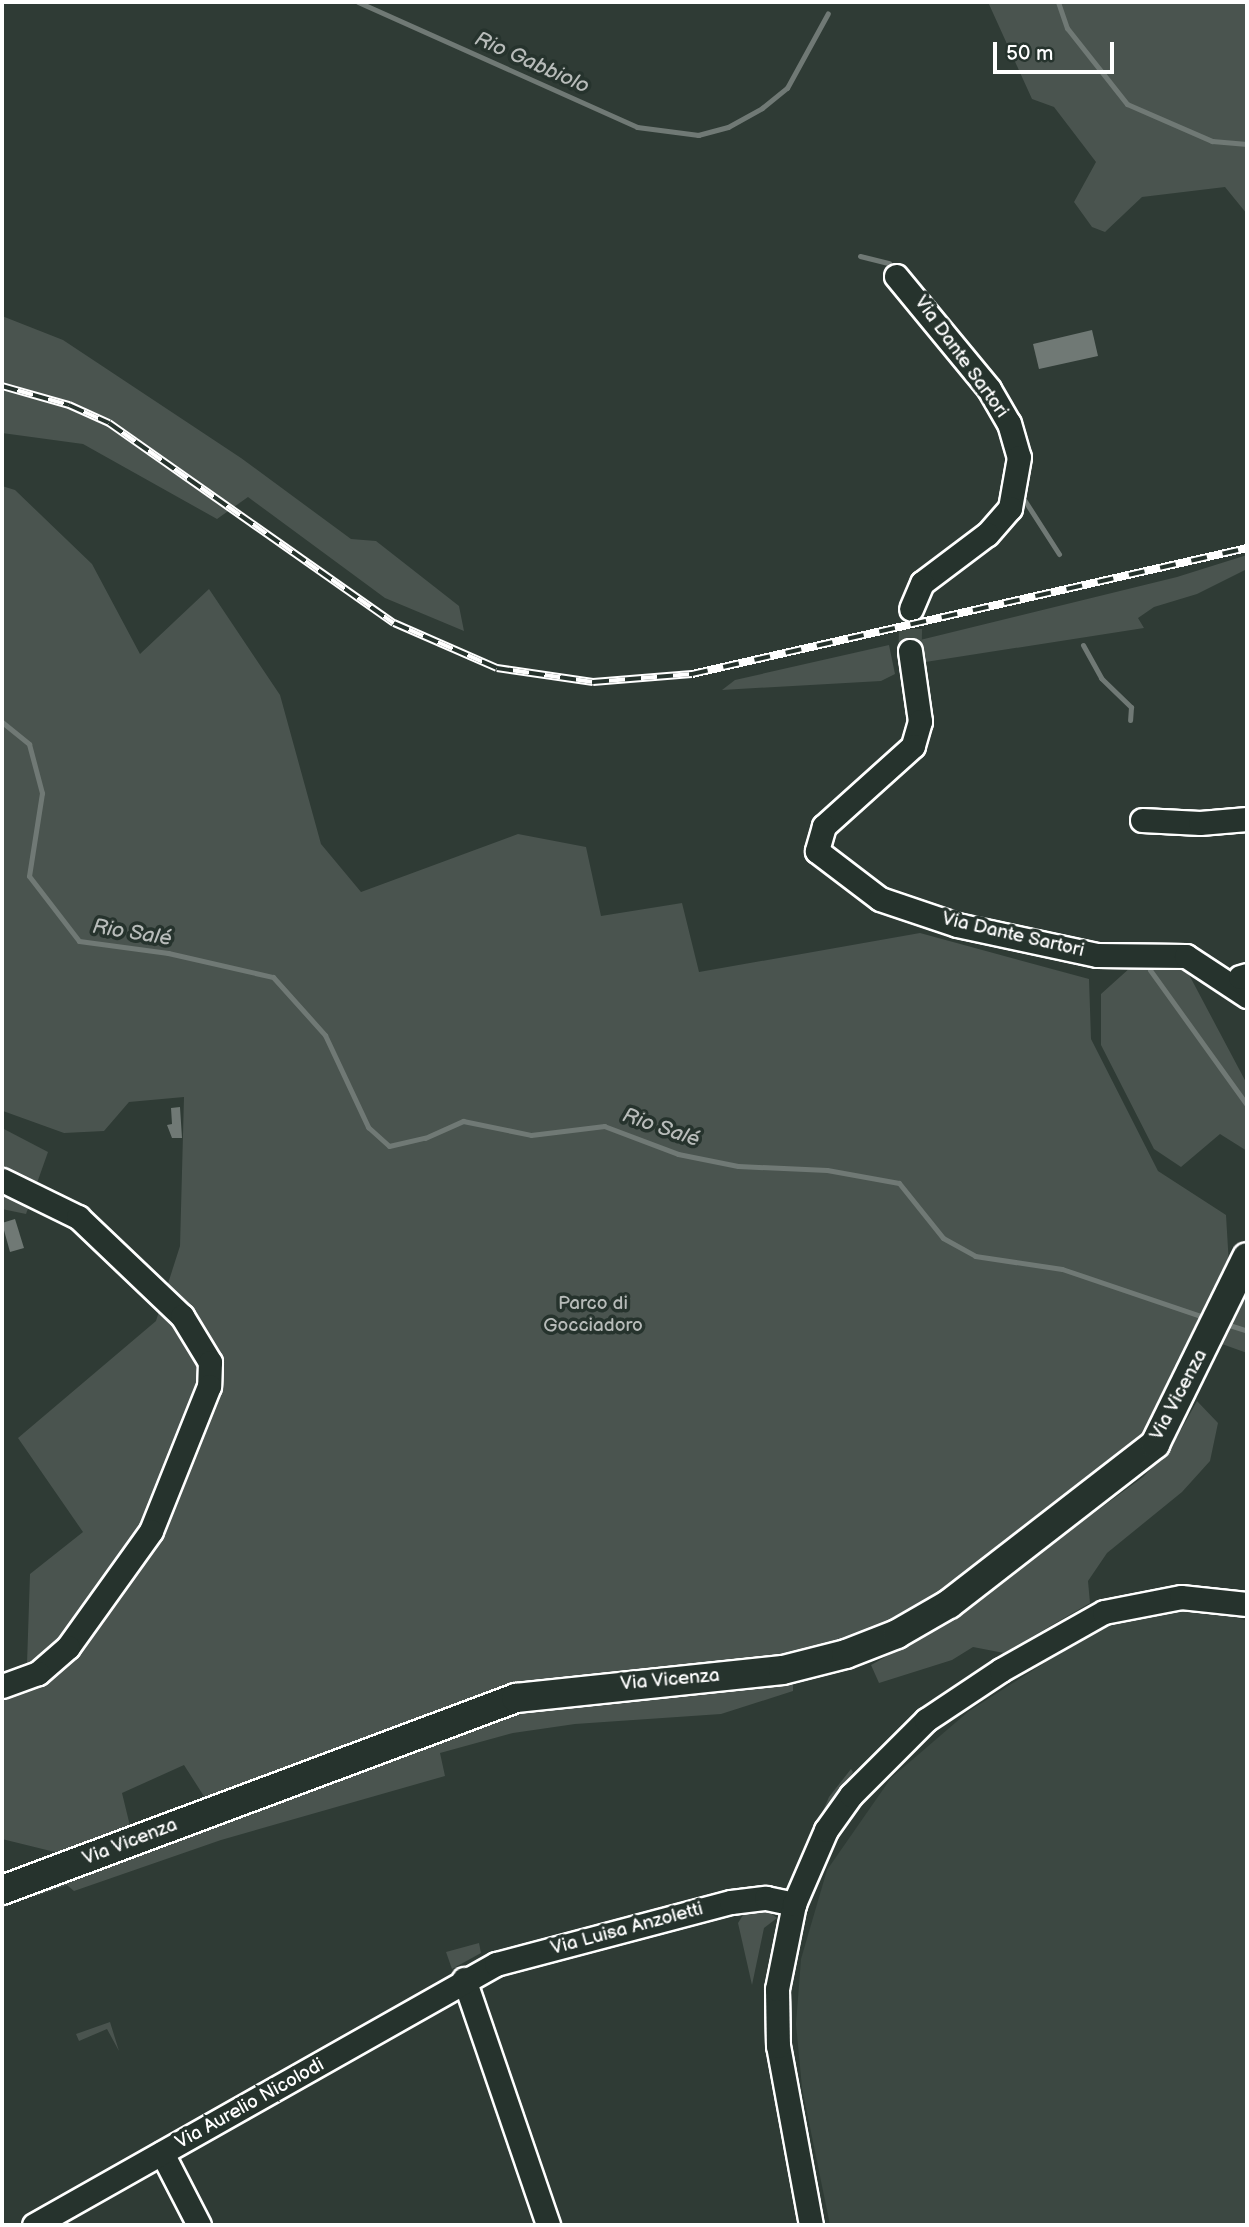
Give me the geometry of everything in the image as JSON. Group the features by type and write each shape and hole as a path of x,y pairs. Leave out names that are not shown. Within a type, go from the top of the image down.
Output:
{"main road":[{"name":"Via Vicenza","path":"2,1891 516,1698 783,1670 871,1646 949,1604 1128,1469 1155,1444 1176,1408 1247,1257"}],"street":[{"name":"Via Dante Sartori","path":"896,276 914,292 989,389 1010,423 1019,457 1019,481 1010,508 988,534 922,583 911,609"},
{"name":"Via Dante Sartori","path":"910,651 920,721 913,746 824,827 817,851 880,899 957,925 1097,955 1186,956 1245,982"},
{"path":"1142,820 1199,823 1247,819"},
{"path":"2,1181 78,1217 182,1316 210,1362 209,1386 151,1531 68,1647 38,1673 2,1686"},
{"path":"811,2225 777,2036 782,1950 794,1904 826,1830 881,1760 969,1690 1104,1612 1181,1597 1247,1604"},
{"name":"Via Luisa Anzoletti","path":"464,1979 496,1964 731,1902 766,1898 794,1904"},
{"path":"464,1979 548,2225"},
{"name":"Via Aurelio Nicolodi","path":"34,2225 464,1979"},
{"path":"162,2153 199,2225"}],"shaded area":[{"path":"1092,330 1098,356 1039,369 1033,344"},
{"path":"180,1107 182,1138 172,1138 167,1125 172,1124 171,1108"},
{"path":"15,1219 24,1248 10,1252 2,1223"},
{"path":"1185,1609 1222,1613 1247,1621 1247,2225 830,2225 802,2088 796,2024 801,1959 827,1870 891,1778 969,1711 1101,1627"}],"green space":[{"path":"988,2 1247,2 1247,214 1225,187 1142,197 1105,232 1092,227 1074,202 1096,162 1054,107 1032,99"},
{"path":"2,316 63,340 241,458 351,539 376,541 459,606 464,631 385,598 248,497 217,519 83,444 2,433"},
{"name":"Parco di Gocciadoro","path":"2,486 15,490 92,564 140,654 209,589 280,695 321,844 361,892 518,834 586,847 601,916 682,903 699,972 920,933 1089,979 1091,1039 1158,1171 1226,1215 1229,1265 1161,1425 962,1584 871,1637 781,1660 541,1681 485,1695 207,1801 184,1765 122,1793 131,1830 67,1855 2,1839 2,1676 27,1664 30,1574 83,1532 18,1438 156,1321 180,1246 184,1097 129,1102 104,1131 64,1133 3,1111 2,1115"},
{"path":"1247,555 1247,569 1197,594 1154,607 1138,618 1144,628 919,663 916,641 1177,577"},
{"path":"889,645 895,674 881,681 722,690 735,680"},
{"path":"1141,958 1186,969 1247,1084 1247,1151 1220,1134 1181,1167 1154,1149 1101,1045 1101,994"},
{"path":"2,1128 48,1152 26,1214 2,1209"},
{"path":"1247,1288 1247,1353 1222,1344"},
{"path":"1197,1401 1218,1423 1210,1461 1182,1492 1107,1553 1088,1581 1090,1603 1004,1653 973,1647 952,1660 879,1683 871,1665 940,1626 1143,1477 1171,1448"},
{"path":"793,1683 793,1691 721,1714 575,1724 513,1733 440,1753 445,1776 221,1840 74,1891 67,1885 36,1896 34,1892 522,1711"},
{"path":"851,1769 853,1772 799,1865 829,1797"},
{"path":"768,1911 777,1918 764,1928 752,1985 738,1923 743,1915"},
{"path":"479,1943 481,1953 452,1969 446,1952"},
{"path":"110,2022 119,2051 107,2029 79,2041 76,2034"}],"waterway":[{"name":"Rio Gabbiolo","path":"358,2 637,127 698,135 728,127 762,108 787,88 828,13"},
{"path":"1058,2 1067,28 1127,104 1212,141 1247,144"},
{"path":"860,256 889,263"},
{"path":"1025,501 1059,554"},
{"path":"1083,645 1101,678 1131,707 1130,720"},
{"name":"Rio Salé","path":"2,722 29,744 42,793 29,876 79,941 168,953 273,977 325,1035 368,1127 389,1146 425,1138 463,1121 531,1135 604,1126 678,1154 738,1166 827,1170 899,1183 943,1238 975,1256 1062,1269 1207,1318"},
{"path":"1150,970 1247,1105"},
{"name":"Rio Salé","path":"1223,1323 1247,1331"}],"tunnel":[{"path":"910,651 911,609"}],"railway":[{"path":"2,386 69,405 109,423 394,623 497,668 593,682 692,674 1247,548"}]}
